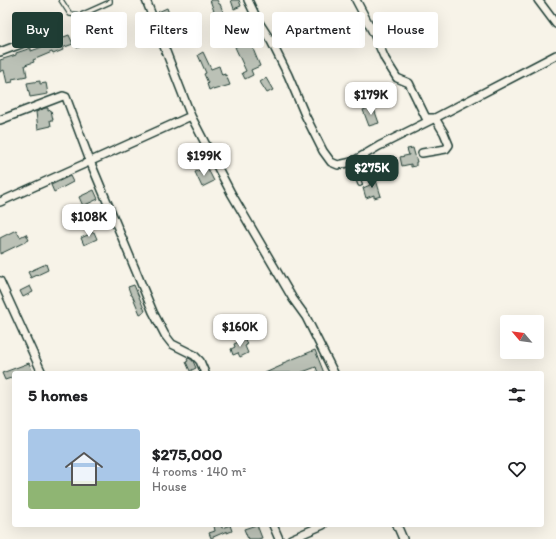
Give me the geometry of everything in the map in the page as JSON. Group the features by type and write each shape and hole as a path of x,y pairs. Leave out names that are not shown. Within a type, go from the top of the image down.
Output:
{"street":[{"path":"146,0 191,116 231,193 293,299 306,317 333,371"},
{"path":"248,0 288,75 305,115 323,151 331,162 338,165 352,162 379,146 556,55"},
{"path":"356,0 385,59 397,78 409,84 426,118 435,118"},
{"path":"538,0 556,24"},
{"path":"0,52 12,47"},
{"path":"0,120 63,96 66,97 90,161 153,312 165,335 172,344 194,355 200,361 204,371"},
{"path":"0,202 191,116"},
{"path":"422,153 446,149 449,144 435,118"},
{"path":"0,281 41,371"},
{"path":"274,527 279,539"},
{"path":"291,539 318,527"},
{"path":"398,527 403,539"}],"lane":[{"path":"61,0 70,14 81,15 110,2 110,0"},
{"path":"352,162 360,184"}],"building":[{"path":"210,0 217,0 223,12 214,12"},
{"path":"231,0 239,0 241,6 234,9"},
{"path":"167,8 168,12 158,12"},
{"path":"69,35 71,45 63,48 63,37"},
{"path":"31,48 31,51 39,48 62,48 63,50 53,54 52,52 33,60 34,62 25,65 27,76 12,79 13,82 7,83 4,70 0,72 0,60"},
{"path":"235,48 254,48 253,49 260,66 251,70 253,75 245,79 242,73 246,71"},
{"path":"203,52 211,69 219,66 222,75 226,75 230,85 209,90 204,74 206,73 198,55"},
{"path":"266,78 273,90 267,93 260,82"},
{"path":"40,81 40,84 46,83 48,94 30,97 27,83"},
{"path":"373,106 379,123 369,126 363,110"},
{"path":"48,108 48,111 51,110 53,120 50,120 51,126 38,129 36,112"},
{"path":"413,148 417,162 416,166 411,167 411,164 402,166 400,157 409,155 407,149"},
{"path":"207,167 214,181 202,187 195,172"},
{"path":"70,176 73,182 54,192 51,185"},
{"path":"375,177 381,196 374,198 374,195 366,198 363,188 370,185 367,179"},
{"path":"94,190 98,199 83,206 79,197"},
{"path":"16,230 20,237 26,234 29,240 0,254 0,238"},
{"path":"94,232 97,239 84,245 81,238"},
{"path":"46,264 48,270 31,278 28,272"},
{"path":"134,285 145,311 140,314 128,287"},
{"path":"30,286 33,292 23,297 20,291"},
{"path":"245,339 247,345 245,346 248,353 240,357 238,353 233,355 231,349 235,347 234,344"},
{"path":"315,350 323,371 317,371 316,367 305,371 270,371 283,365 283,363"},
{"path":"189,358 193,361 196,368 190,371 186,362"},
{"path":"29,363 32,371 12,371 12,378 5,380 2,373"},
{"path":"214,527 231,527 232,531 227,533 227,531 211,538 209,533 215,531"},
{"path":"258,527 262,538 248,539 244,529"}]}
